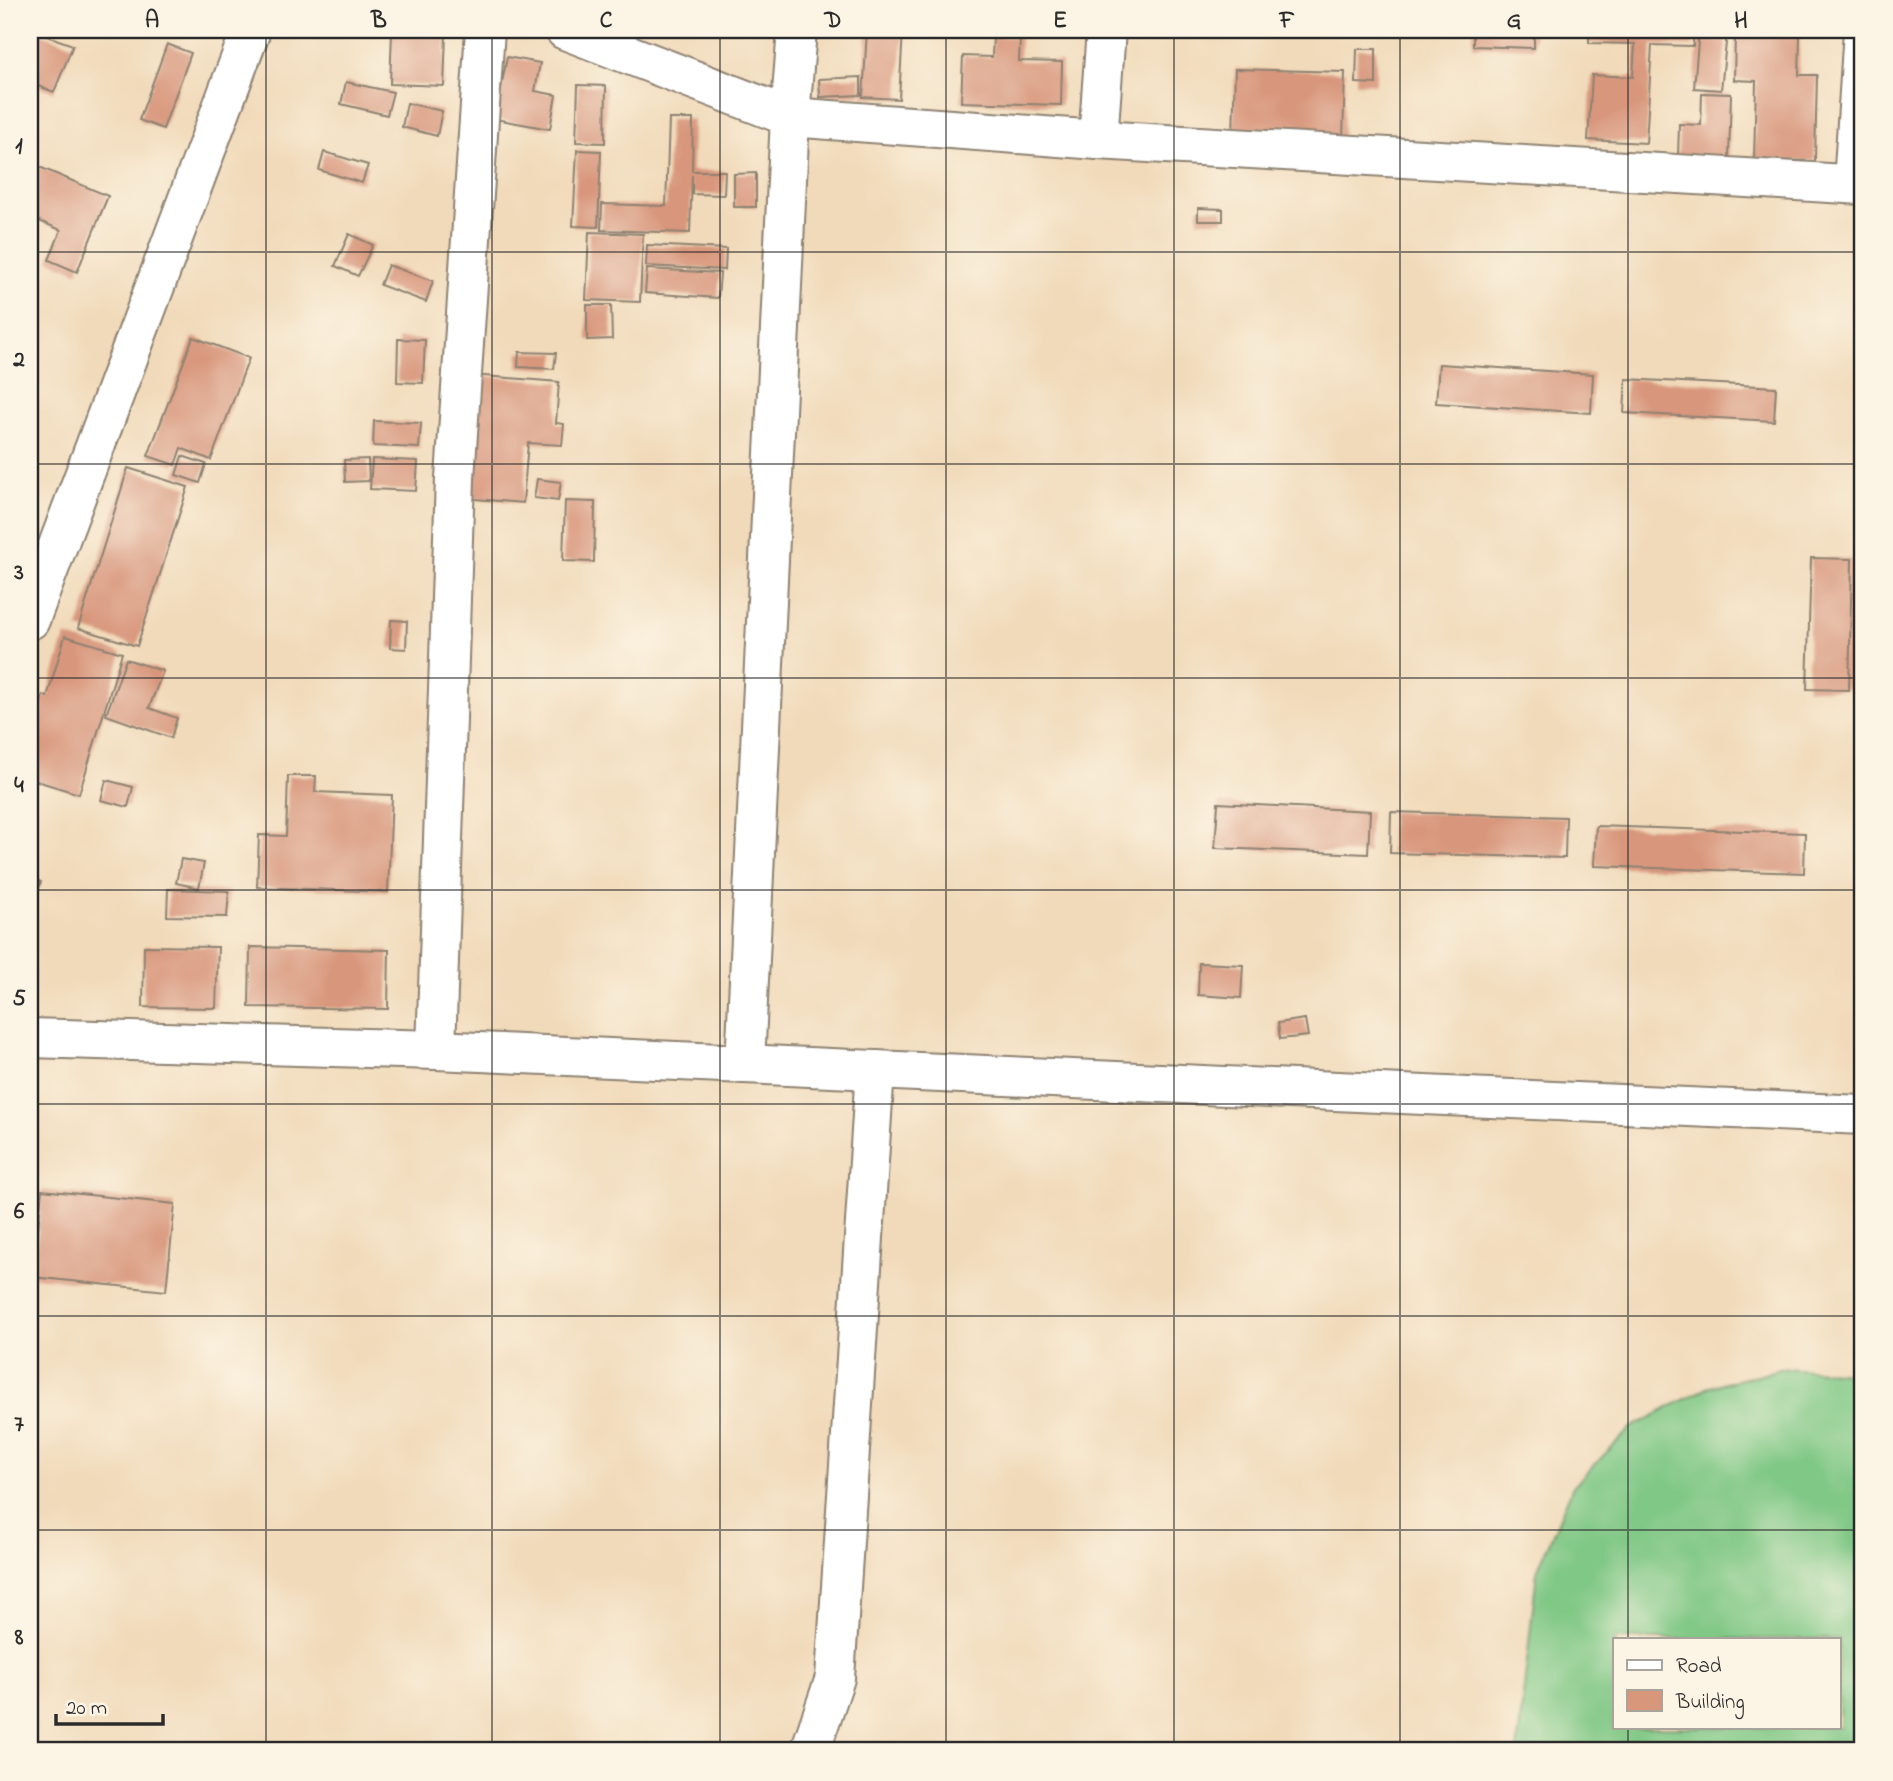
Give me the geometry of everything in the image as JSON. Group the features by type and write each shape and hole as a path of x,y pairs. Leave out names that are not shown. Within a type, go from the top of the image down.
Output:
{"street":[{"path":"30,620 251,30"},
{"path":"436,1050 455,478 485,30"},
{"path":"565,30 790,117 1098,140 1858,184 1863,30"},
{"path":"745,1064 790,117 797,30"},
{"path":"1098,140 1107,30"},
{"path":"30,1038 436,1050 1863,1115"},
{"path":"811,1751 835,1678 875,1070"}],"green space":[{"path":"1784,1368 1863,1374 1863,1751 1517,1751 1537,1571 1573,1486 1631,1428 1706,1388"}],"building":[{"path":"30,30 73,45 54,92 30,83"},
{"path":"867,30 903,30 899,99 863,97"},
{"path":"963,30 1023,30 1023,34 963,33"},
{"path":"1473,30 1534,30 1534,48 1473,46"},
{"path":"1589,30 1693,30 1693,46 1652,45 1646,143 1588,140 1592,75 1633,77 1635,44 1589,43"},
{"path":"1699,30 1727,33 1721,90 1694,88"},
{"path":"392,32 446,34 444,86 390,84"},
{"path":"1735,33 1800,35 1799,75 1817,75 1815,161 1754,160 1756,81 1734,80"},
{"path":"993,36 1020,37 1019,61 1062,62 1061,105 961,102 963,56 992,57"},
{"path":"167,44 191,53 163,129 139,120"},
{"path":"1357,49 1376,49 1376,84 1356,83"},
{"path":"507,57 540,63 535,91 556,95 550,129 495,119"},
{"path":"1235,69 1345,72 1343,139 1233,136"},
{"path":"861,77 861,95 820,97 819,79"},
{"path":"346,82 393,92 387,115 341,104"},
{"path":"578,85 606,86 605,143 576,142"},
{"path":"1702,93 1731,94 1729,158 1678,157 1679,124 1701,125"},
{"path":"407,103 442,111 437,136 402,127"},
{"path":"669,119 693,119 692,171 725,171 724,195 692,194 692,175 690,233 601,230 602,204 666,206"},
{"path":"577,150 601,151 598,227 573,226"},
{"path":"324,152 368,165 362,183 319,170"},
{"path":"30,163 108,196 77,272 49,260 61,230 30,217"},
{"path":"756,173 756,207 734,207 734,174"},
{"path":"1198,208 1223,209 1223,221 1198,221"},
{"path":"589,232 643,234 640,302 586,300"},
{"path":"349,234 373,245 358,276 335,266"},
{"path":"647,245 726,249 725,270 646,266"},
{"path":"388,265 433,281 426,302 380,285"},
{"path":"647,269 720,273 718,298 645,293"},
{"path":"587,305 611,305 612,339 587,340"},
{"path":"193,337 249,358 211,460 181,448 175,465 148,456"},
{"path":"398,339 425,340 423,383 397,382"},
{"path":"519,352 556,353 554,369 518,367"},
{"path":"1439,364 1593,374 1591,413 1436,403"},
{"path":"472,375 559,382 556,423 564,424 562,445 528,443 523,503 463,498"},
{"path":"1626,379 1776,387 1774,421 1624,413"},
{"path":"374,421 421,423 419,448 373,446"},
{"path":"182,456 206,464 200,483 176,475"},
{"path":"368,459 369,481 345,482 344,460"},
{"path":"372,459 418,461 416,491 370,489"},
{"path":"128,468 188,487 137,646 78,628"},
{"path":"537,479 561,482 558,501 534,498"},
{"path":"565,501 595,502 594,562 563,561"},
{"path":"1811,558 1852,559 1849,690 1807,689"},
{"path":"391,620 407,621 406,649 390,648"},
{"path":"65,636 122,653 79,794 30,779 30,739 43,695 47,697"},
{"path":"126,659 163,671 149,708 177,718 171,738 106,715"},
{"path":"288,776 316,776 315,792 392,795 388,892 257,887 259,835 286,836"},
{"path":"106,780 133,787 128,807 101,800"},
{"path":"1218,803 1370,811 1368,854 1215,848"},
{"path":"1391,812 1566,817 1565,858 1390,853"},
{"path":"1596,826 1805,833 1804,873 1594,866"},
{"path":"181,859 204,863 199,888 176,883"},
{"path":"30,877 41,882 30,912"},
{"path":"168,889 229,891 227,917 167,916"},
{"path":"144,946 218,947 216,1008 143,1007"},
{"path":"250,947 389,950 388,1009 249,1007"},
{"path":"1199,963 1243,965 1241,998 1198,995"},
{"path":"1305,1019 1308,1036 1280,1039 1278,1023"},
{"path":"42,1190 175,1204 166,1291 33,1277"}]}
